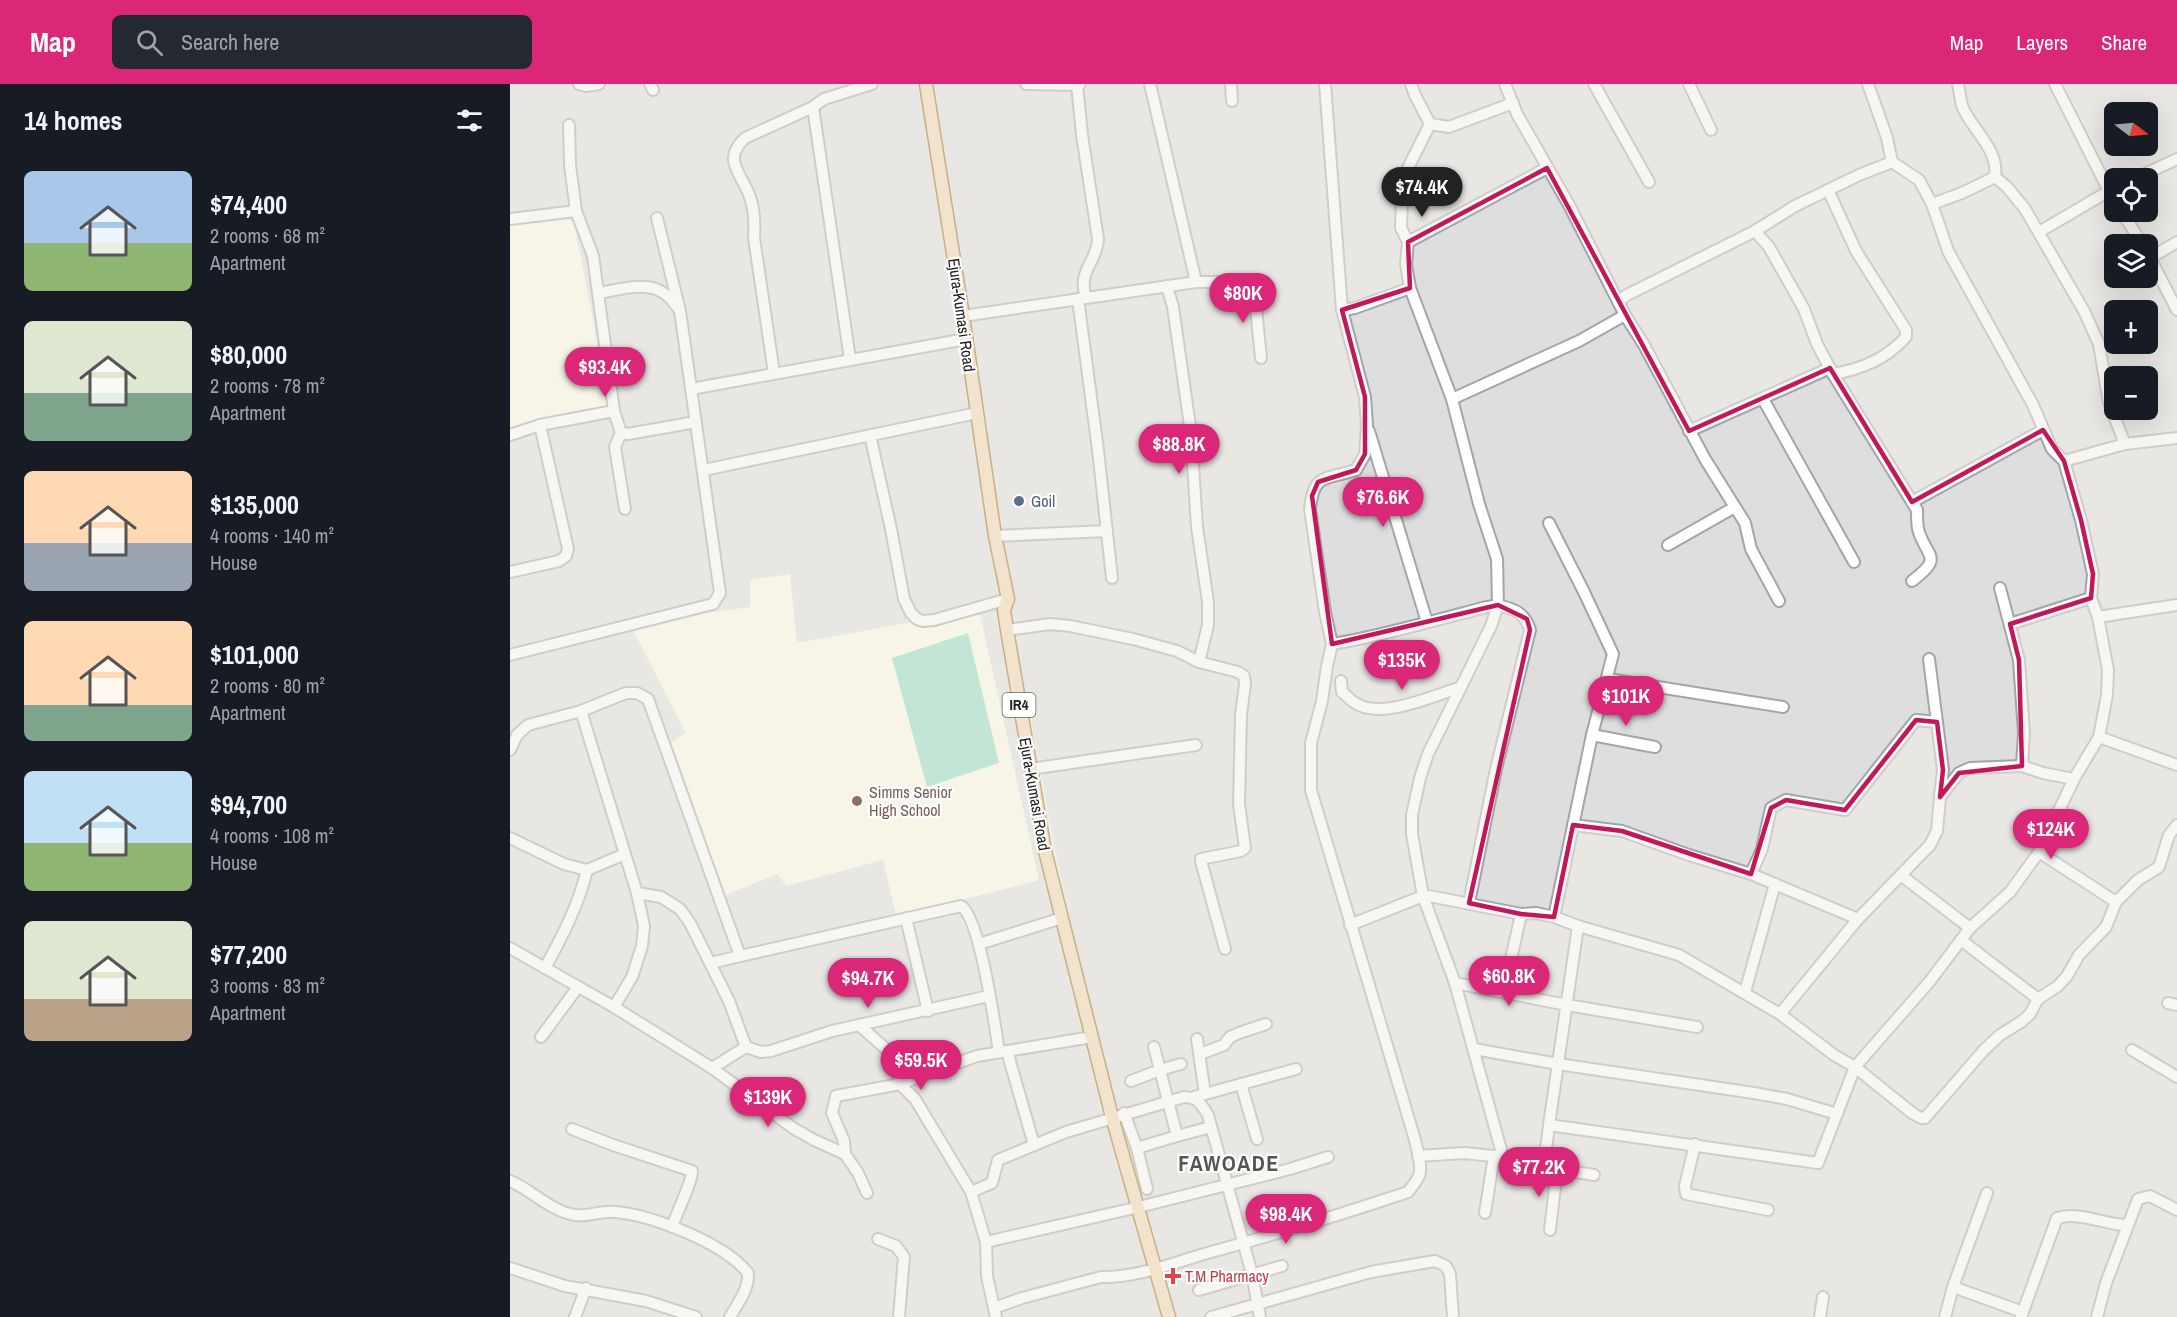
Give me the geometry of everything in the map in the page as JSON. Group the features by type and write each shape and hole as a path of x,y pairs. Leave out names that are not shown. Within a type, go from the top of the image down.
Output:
{"main road":[{"name":"Ejura-Kumasi Road","path":"926,84 963,316 994,536 1008,599 1004,610 1007,630 1029,769 1045,851 1092,1037 1118,1115 1138,1207 1169,1317"}],"street":[{"path":"579,84 586,86 599,84"},
{"path":"774,374 754,238 754,213 748,192 736,171 733,160 739,144 745,138 838,93 872,84"},
{"path":"1026,84 1079,85 1082,135 1098,240 1098,247 1083,279 1082,298 1112,578"},
{"path":"1150,84 1196,282"},
{"path":"1231,84 1232,101"},
{"path":"859,1025 887,1050 901,1084 915,1099 971,1192 986,1242 987,1276 995,1312 1022,1298 1101,1277 1155,1268 1408,1192 1418,1179 1420,1170 1418,1156 1311,790 1311,743 1322,701 1332,644 1310,509 1314,488 1318,482 1356,470 1365,454 1367,425 1365,397 1342,310 1325,84"},
{"path":"1411,84 1430,124"},
{"path":"1505,84 1625,315 1644,345 1689,431 1745,524 1751,549 1779,601"},
{"path":"1594,84 1649,182"},
{"path":"1689,84 1712,130"},
{"path":"1549,1125 1695,1144 1815,1163 1820,1161 1854,1067 1930,981 1970,928 2010,892 2039,852 2074,779 2099,736 2107,696 2108,670 2098,617 2091,598 2092,574 2081,520 2064,461 2052,449 2033,405 1948,251 1932,204 1918,180 1892,162 1887,138 1868,84"},
{"path":"1958,84 1962,106 1992,154 1996,167 1995,177"},
{"path":"2055,84 2104,176"},
{"path":"1430,124 1449,127 1513,103"},
{"path":"813,107 850,359"},
{"path":"1430,124 1407,170 1402,198 1401,228 1408,242 1406,264 1410,288 1452,399 1479,504 1497,559 1498,605 1491,626 1428,754 1412,815 1412,834 1423,897 1455,983 1474,1049 1498,1156 1485,1213"},
{"path":"569,125 570,165 576,211 593,256 614,411 621,433 615,447 625,509"},
{"path":"2158,168 2177,159"},
{"path":"1619,301 1755,231 1795,206 1892,162"},
{"path":"1408,242 1547,168"},
{"path":"1932,204 1995,177"},
{"path":"1995,177 2025,208 2084,310 2099,345 2109,403 2125,444"},
{"path":"1689,431 1832,371 1855,370 1872,364 1898,346 1906,337 1906,330 1856,251 1828,190"},
{"path":"2039,232 2104,198"},
{"path":"510,219 576,211"},
{"path":"510,655 713,604 720,594 680,311 657,218"},
{"path":"1755,231 1769,248 1804,309 1816,344 1917,510 1918,530 1929,549 1931,560 1928,567 1912,581"},
{"path":"2158,252 2177,243"},
{"path":"2158,273 2177,310"},
{"path":"963,316 1196,282 1249,282 1254,289 1261,358"},
{"path":"1167,286 1173,307 1191,433 1197,527 1208,602 1208,625 1198,662"},
{"path":"599,293 640,287 652,288 666,294 680,311"},
{"path":"1342,310 1355,308 1410,288"},
{"path":"1452,399 1579,341 1625,315"},
{"path":"691,389 966,339"},
{"path":"1763,399 1854,562"},
{"path":"510,435 540,425 614,411"},
{"path":"704,470 977,412"},
{"path":"621,433 644,433 696,423"},
{"path":"510,572 558,561 566,556 567,549 540,425"},
{"path":"1367,425 1427,622"},
{"path":"1912,502 2043,430"},
{"path":"870,435 904,599 911,613 923,621 934,620 1008,599"},
{"path":"2064,461 2103,448 2177,438"},
{"path":"1668,545 1735,507"},
{"path":"1550,523 1612,654 1608,678 1592,735 1554,916"},
{"path":"994,536 1107,531"},
{"path":"2000,588 2019,660 2024,733 2022,766"},
{"path":"2010,624 2091,598"},
{"path":"1332,644 1377,636 1498,605 1522,614 1527,620 1530,630 1496,769 1469,903"},
{"path":"2098,617 2176,608"},
{"path":"1007,630 1050,624 1070,626 1166,648 1198,662 1238,672 1244,676 1239,804 1245,848 1200,861 1225,949"},
{"path":"1780,1014 1858,919 1930,845 1937,831 1943,770 1929,659"},
{"path":"1608,678 1783,707"},
{"path":"1341,681 1342,692 1358,705 1374,708 1395,708 1459,688"},
{"path":"510,750 517,735 528,725 581,711 626,693 637,693 648,699 740,956"},
{"path":"581,711 638,892 644,926 642,946 632,976 614,1007"},
{"path":"1751,874 1762,849 1771,808 1786,800 1845,810 1916,720 1937,722"},
{"path":"1592,735 1655,747"},
{"path":"2099,736 2177,765"},
{"path":"1029,769 1196,745"},
{"path":"1940,797 1959,773 1970,768 2022,766 2074,779"},
{"path":"1573,825 1622,831 1751,874 1858,919"},
{"path":"1350,925 1423,897 1469,903 1521,914 1536,913 1554,916 1578,926 1679,955 1780,1014 1854,1067 1912,1113 1925,1118 1984,1050 2030,1014 2038,999 2058,986 2067,976 2079,955 2106,927 2116,902 2138,880 2159,867 2169,835 2177,825"},
{"path":"510,838 564,864 587,870 625,854"},
{"path":"2039,852 2116,902"},
{"path":"545,968 583,888 587,870"},
{"path":"1902,876 1970,928"},
{"path":"1745,992 1775,884"},
{"path":"638,892 661,897 680,909 690,923 729,1001 746,1047"},
{"path":"710,963 961,906 968,913 979,944 1003,1051 1034,1145"},
{"path":"1504,991 1521,914"},
{"path":"906,918 928,1011"},
{"path":"979,944 1062,918"},
{"path":"1418,1156 1464,1153 1498,1156 1536,1164 1541,1161 1549,1125 1578,926"},
{"path":"1961,940 2038,999"},
{"path":"510,948 614,1007 712,1068 793,1128 845,1154"},
{"path":"1455,983 1697,1027"},
{"path":"541,1037 578,987"},
{"path":"746,1047 761,1052 771,1050 859,1025 989,996"},
{"path":"1200,1054 1224,1045 1230,1037 1266,1024"},
{"path":"867,1193 858,1173 845,1154 844,1141 832,1113 836,1096 901,1084 977,1056 1092,1037"},
{"path":"1197,1039 1205,1094"},
{"path":"712,1068 746,1047"},
{"path":"1154,1047 1177,1136"},
{"path":"1474,1049 1557,1064 1754,1093 1787,1099 1837,1114"},
{"path":"2132,1050 2177,1077"},
{"path":"1131,1081 1181,1064"},
{"path":"971,1192 992,1183 998,1160 1034,1145 1118,1115 1296,1069"},
{"path":"1241,1084 1257,1139"},
{"path":"1194,1097 1208,1115 1252,1274 1260,1317"},
{"path":"1118,1115 1137,1148 1147,1189"},
{"path":"1137,1148 1211,1127"},
{"path":"572,1129 693,1171 672,1227"},
{"path":"1695,1144 1685,1186 1686,1194 1768,1210"},
{"path":"986,1242 1138,1207 1290,1169 1328,1157"},
{"path":"1541,1161 1557,1169 1594,1175"},
{"path":"1550,1230 1557,1169"},
{"path":"510,1181 551,1206 577,1216 615,1211 672,1227 730,1255 748,1273 746,1290 730,1317"},
{"path":"1945,1317 1953,1287 1988,1193"},
{"path":"2097,1317 2106,1283 2138,1200 2144,1196 2156,1198 2177,1210"},
{"path":"1953,1287 2022,1315 2057,1218 2092,1217 2116,1225 2127,1225"},
{"path":"878,1239 896,1246 904,1257 899,1317"},
{"path":"1211,1317 1371,1272 1436,1261 1446,1266 1450,1274 1453,1317"},
{"path":"1199,1290 1282,1266"},
{"path":"510,1269 555,1283 646,1301 696,1317"},
{"path":"575,1317 586,1288"},
{"path":"1820,1317 1823,1298"}],"highlighted area":[{"path":"1547,168 1689,431 1830,368 1912,502 2043,430 2064,461 2081,520 2093,574 2091,598 2010,624 2019,660 2022,766 1959,773 1940,797 1943,770 1937,722 1916,720 1845,810 1786,800 1771,808 1751,874 1622,831 1573,825 1554,917 1521,914 1469,903 1530,630 1527,619 1498,605 1332,644 1312,496 1318,482 1356,470 1365,454 1365,397 1342,310 1410,288 1408,242"}],"shaded area":[{"path":"510,84 922,84 1068,953 1109,1128 1163,1317 510,1317"},
{"path":"931,84 2177,84 2177,1317 1176,1317 1107,1081 1060,874 1015,636"},
{"path":"563,215 574,223 607,407 510,429 510,223"},
{"name":"Simms Senior High School","path":"790,574 797,643 979,610 1039,880 903,915 895,911 883,860 786,886 778,874 725,895 671,742 686,733 633,630 686,616 750,607 750,580"}],"green space":[{"path":"968,633 999,763 927,787 892,658"}],"place":[{"name":"Goil","path":"1019,501"},
{"name":"Simms Senior High School","path":"857,801"},
{"name":"T.M Pharmacy","path":"1173,1276"}],"district":[{"name":"FAWOADE","path":"1229,1163"}]}
